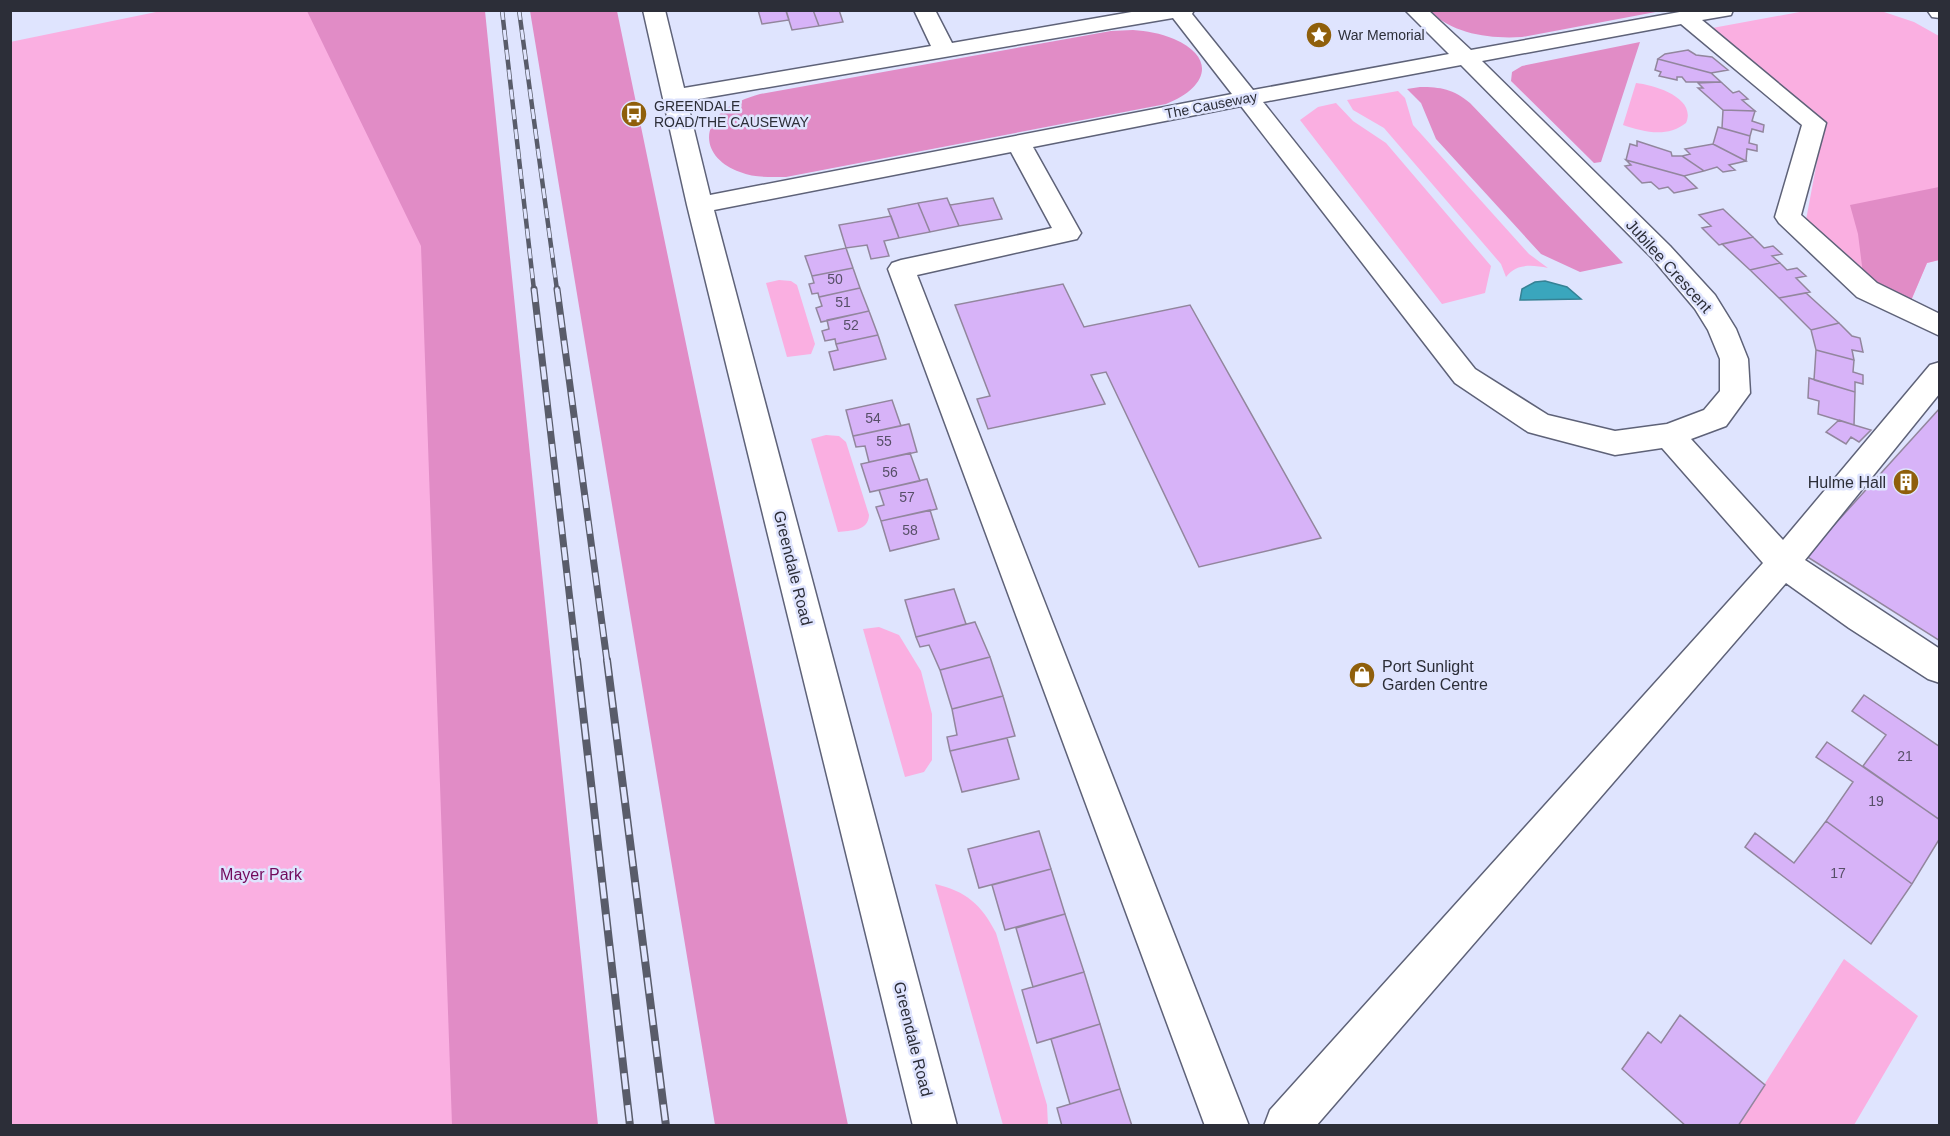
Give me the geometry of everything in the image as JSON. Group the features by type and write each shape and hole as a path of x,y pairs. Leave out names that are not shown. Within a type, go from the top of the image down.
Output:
{"street":[{"name":"Greendale Road","path":"654,10 700,205 935,1125"},
{"path":"924,10 945,51"},
{"name":"Jubilee Crescent","path":"1180,11 1360,245 1465,376 1539,424 1615,443 1669,435 1715,418 1735,393 1734,359 1722,329 1705,302 1660,252 1415,10"},
{"name":"The Causeway","path":"700,205 1248,98 1723,10"},
{"path":"675,96 1180,11"},
{"path":"1685,17 1814,123 1788,217 1867,290 1940,326"},
{"path":"1018,142 1068,233 901,269 959,416 1227,1125"},
{"path":"1286,1125 1784,563 1940,372"},
{"path":"1669,435 1784,563 1861,618 1940,668"}],"green space":[{"path":"1878,10 1914,22 1939,36 1939,260 1927,263 1910,303 1875,285 1806,220 1824,124 1820,118 1707,29 1805,11"},
{"name":"Mayer Park","path":"161,11 449,11 545,1125 11,1125 10,42"},
{"path":"1636,83 1663,90 1680,100 1688,114 1686,123 1679,128 1663,132 1639,130 1623,125"},
{"path":"1398,91 1405,98 1413,125 1529,254 1548,268 1520,267 1506,277 1501,264 1384,128 1353,110 1347,100"},
{"path":"1336,103 1353,121 1386,143 1491,266 1485,293 1442,304 1300,120 1318,107"},
{"path":"779,280 791,281 797,285 815,344 811,354 787,357 766,283"},
{"path":"826,435 839,436 846,442 869,515 866,525 858,529 838,532 811,439"},
{"path":"879,627 899,635 921,671 932,714 932,760 924,772 905,777 863,629"},
{"path":"935,884 956,891 972,901 991,923 996,933 1047,1105 1048,1125 1003,1125"},
{"path":"1844,959 1918,1016 1854,1125 1738,1126"}],"shaded area":[{"path":"307,11 485,11 598,1125 452,1125 421,246"},
{"path":"530,11 617,11 848,1125 715,1125"},
{"path":"1429,11 1661,11 1522,37 1497,37 1461,30 1449,25"},
{"path":"1133,30 1169,37 1188,47 1197,55 1202,64 1198,82 1179,98 1166,104 786,177 757,176 740,172 721,162 711,147 710,130 722,112 735,103 760,94 1111,31"},
{"path":"1640,42 1601,162 1594,163 1511,81 1512,72 1522,66"},
{"path":"1420,87 1446,90 1470,103 1623,263 1580,272 1541,254 1436,139 1421,103 1407,89"},
{"path":"1939,187 1939,260 1927,263 1910,303 1875,285 1863,274 1858,234 1850,205"}],"water":[{"path":"1545,281 1567,287 1581,299 1520,300 1522,289 1535,282"}],"building":[{"path":"758,10 786,10 789,20 762,24"},
{"path":"813,10 819,26 792,30 786,11"},
{"path":"813,10 839,10 843,22 819,26"},
{"path":"1688,50 1696,55 1712,57 1728,70 1711,73 1658,59 1665,54"},
{"path":"1658,59 1711,73 1721,82 1686,82 1682,77 1677,77 1677,80 1659,76 1661,72 1655,70"},
{"path":"1721,82 1733,93 1739,91 1748,99 1742,100 1755,111 1723,110 1698,88 1703,88 1698,83"},
{"path":"1723,110 1755,111 1752,121 1764,125 1763,132 1752,129 1750,136 1722,128"},
{"path":"1718,127 1750,136 1749,143 1757,145 1757,151 1747,149 1746,161 1713,144"},
{"path":"1637,141 1671,152 1672,156 1682,156 1704,171 1684,176 1626,160 1630,144 1637,146"},
{"path":"1713,144 1746,161 1729,165 1735,170 1723,172 1717,167 1704,171 1682,156 1690,154 1685,149"},
{"path":"1626,160 1684,176 1697,188 1674,193 1668,187 1659,189 1651,182 1642,183 1625,166 1631,165"},
{"path":"947,198 959,226 930,232 918,203"},
{"path":"993,198 1002,219 959,226 950,205"},
{"path":"918,203 930,232 899,238 888,209"},
{"path":"1723,209 1753,237 1719,245 1702,228 1711,226 1699,215"},
{"path":"891,216 899,238 884,241 889,256 871,259 867,245 846,248 839,225"},
{"path":"1753,237 1764,248 1773,246 1782,254 1772,256 1780,263 1750,270 1722,244"},
{"path":"846,248 853,268 812,276 805,256"},
{"path":"1780,263 1787,270 1797,268 1806,276 1796,278 1810,292 1779,298 1750,270"},
{"path":"853,268 860,288 819,297 818,293 812,294 809,284 814,283 812,276"},
{"path":"1063,284 1084,327 1190,305 1321,538 1199,567 1106,372 1091,375 1105,404 988,429 977,399 990,396 955,305"},
{"path":"860,288 869,311 821,322 816,308 822,306 819,297"},
{"path":"1806,293 1839,323 1811,330 1779,298"},
{"path":"869,311 878,335 836,344 835,339 825,341 822,331 829,329 827,320"},
{"path":"1839,323 1852,336 1860,338 1863,352 1852,350 1854,360 1816,350 1811,330"},
{"path":"878,335 886,359 834,370 829,352 838,350 836,344"},
{"path":"1816,350 1854,360 1853,372 1863,375 1863,384 1855,382 1855,392 1814,380"},
{"path":"1809,378 1855,392 1854,425 1818,414 1819,401 1808,398"},
{"path":"892,400 901,426 853,436 846,410"},
{"name":"Hulme Hall","path":"1940,408 1940,641 1806,556"},
{"path":"1839,420 1871,430 1859,442 1851,437 1846,444 1826,432"},
{"path":"909,424 917,452 869,462 865,446 856,447 853,436"},
{"path":"910,453 920,481 870,492 861,464"},
{"path":"927,479 937,509 881,521 876,507 884,505 879,490"},
{"path":"930,510 939,539 890,551 881,521"},
{"path":"954,589 966,624 916,637 905,600"},
{"path":"975,622 990,657 940,670 929,645 920,647 916,637"},
{"path":"990,657 1003,696 952,709 940,670"},
{"path":"1864,695 1940,747 1940,820 1863,766 1886,735 1852,711"},
{"path":"1003,696 1015,736 950,751 947,737 957,735 952,709"},
{"path":"1007,738 1019,779 962,792 950,751"},
{"path":"1827,742 1940,820 1940,838 1912,884 1826,821 1853,782 1816,757"},
{"path":"1826,821 1912,884 1871,944 1745,847 1755,833 1794,863"},
{"path":"1039,831 1051,869 979,888 968,849"},
{"path":"1051,869 1065,914 1005,930 992,885"},
{"path":"1065,914 1084,972 1033,987 1016,928"},
{"path":"1084,972 1100,1024 1037,1043 1022,990"},
{"path":"1680,1015 1765,1085 1738,1126 1686,1126 1622,1069 1648,1032 1661,1043"},
{"path":"1100,1024 1120,1089 1070,1104 1051,1039"},
{"path":"1120,1089 1132,1126 1062,1126 1057,1108"}],"railway":[{"path":"502,10 534,290"},
{"path":"519,10 557,290"},
{"path":"534,289 577,661"},
{"path":"557,289 607,661"},
{"path":"577,660 630,1126"},
{"path":"607,660 666,1126"}],"place":[{"name":"War Memorial","path":"1319,35"},
{"name":"GREENDALE ROAD/THE CAUSEWAY","path":"634,114"},
{"name":"Hulme Hall","path":"1906,482"},
{"name":"Port Sunlight Garden Centre","path":"1362,675"}]}
